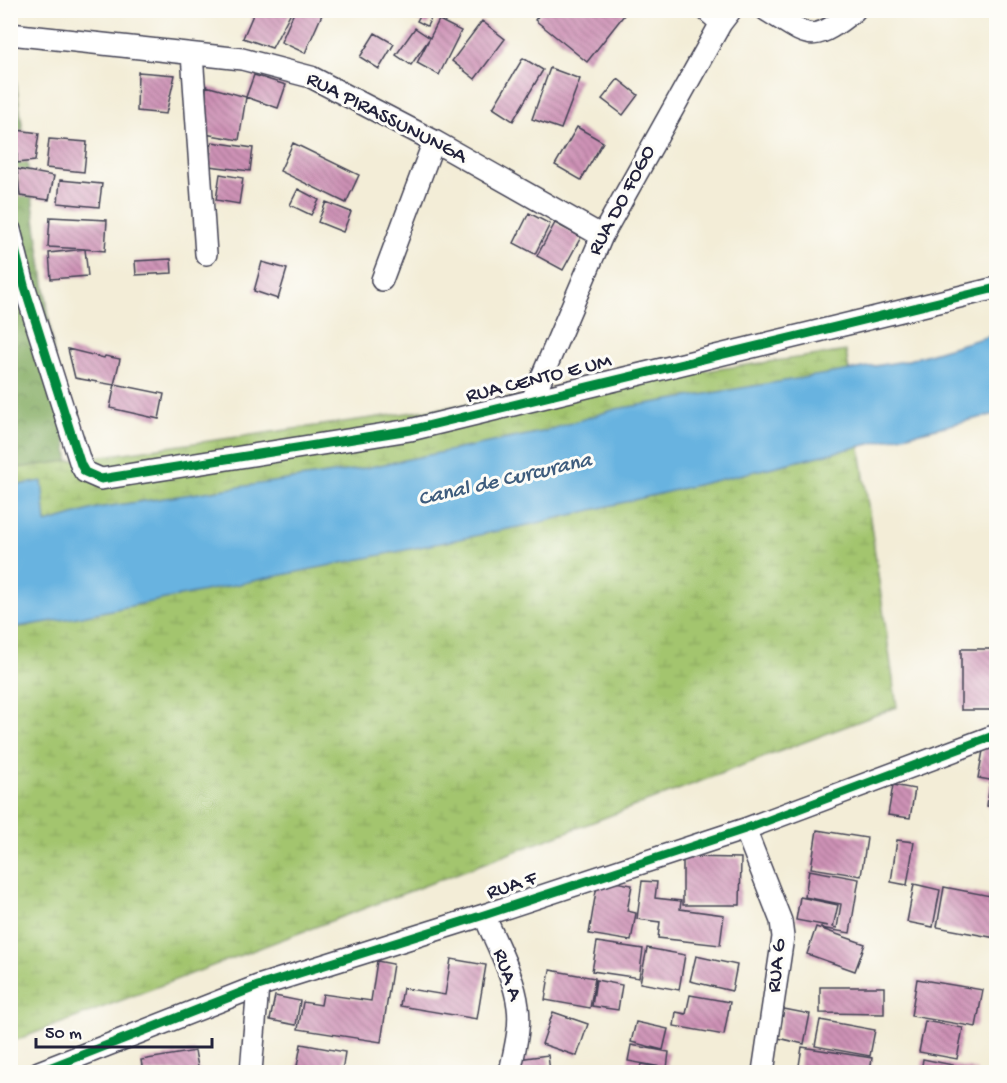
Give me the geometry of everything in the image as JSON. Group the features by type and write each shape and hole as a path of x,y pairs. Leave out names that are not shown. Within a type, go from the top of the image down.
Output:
{"street":[{"path":"766,10 804,33 821,34 855,10"},
{"name":"RUA DO FOGO","path":"532,400 602,236 719,15"},
{"name":"RUA PIRASSUNUNGA","path":"10,34 242,59 311,77 434,141 602,236"},
{"path":"192,54 206,254"},
{"path":"382,280 434,141"},
{"path":"10,230 17,284"},
{"name":"RUA CENTO E UM","path":"17,284 81,465 85,472 101,479 410,430 996,288"},
{"name":"RUA F","path":"39,1072 258,986 745,829 996,735"},
{"name":"RUA G","path":"745,829 781,921 783,937 763,1072"},
{"name":"RUA A","path":"484,915 504,963 518,1008 510,1072"},
{"path":"251,1072 258,986"}],"green space":[{"path":"10,39 69,462 11,469 10,469"},
{"path":"846,351 897,707 11,1042 11,469"}],"water":[{"name":"Canal de Curcurana","path":"996,334 996,414 533,524 72,618 11,628 11,486 42,481 46,523 97,508 360,469 542,432 616,409 905,361"}],"building":[{"path":"255,10 292,10 272,48 243,38"},
{"path":"295,10 324,10 305,53 281,42"},
{"path":"423,10 435,10 427,26 417,21"},
{"path":"543,10 628,10 587,62 535,20"},
{"path":"439,20 461,31 439,75 417,63"},
{"path":"482,21 505,39 475,79 452,61"},
{"path":"415,28 430,38 411,65 396,55"},
{"path":"375,33 394,44 379,69 360,57"},
{"path":"523,58 543,70 513,121 493,108"},
{"path":"550,68 580,79 561,129 532,119"},
{"path":"138,72 175,75 166,114 137,111"},
{"path":"254,75 286,85 278,108 246,97"},
{"path":"618,79 638,95 623,115 602,99"},
{"path":"206,86 246,97 239,140 205,134"},
{"path":"577,127 603,142 581,180 555,165"},
{"path":"17,130 39,133 35,161 17,163"},
{"path":"49,139 87,142 84,172 46,168"},
{"path":"212,142 253,148 250,171 209,166"},
{"path":"293,143 359,175 346,203 280,171"},
{"path":"17,169 54,176 49,200 20,196"},
{"path":"220,174 243,178 239,204 216,200"},
{"path":"60,180 102,184 99,207 58,203"},
{"path":"298,189 319,200 311,215 290,205"},
{"path":"326,202 351,212 343,232 318,222"},
{"path":"529,213 550,224 535,254 514,243"},
{"path":"50,217 107,220 105,251 48,247"},
{"path":"555,223 581,237 563,270 537,256"},
{"path":"85,249 88,276 51,279 49,253"},
{"path":"171,259 172,273 136,275 135,261"},
{"path":"262,262 287,269 278,299 254,291"},
{"path":"68,349 104,358 105,356 120,359 114,385 75,378"},
{"path":"115,384 164,394 159,419 110,408"},
{"path":"961,649 996,649 996,710 961,710"},
{"path":"984,745 996,747 996,781 978,778"},
{"path":"990,783 996,784 996,807 987,806"},
{"path":"893,785 915,789 910,818 888,815"},
{"path":"817,830 867,838 861,876 811,868"},
{"path":"897,840 914,842 907,885 891,882"},
{"path":"683,857 741,858 740,905 683,905"},
{"path":"809,870 859,879 850,933 821,928 821,925 828,926 796,920 800,897 838,905 833,927 837,928 841,904 805,897"},
{"path":"598,879 632,885 627,911 636,913 631,941 589,934"},
{"path":"642,881 657,882 655,898 681,901 680,909 724,915 720,945 658,938 660,922 637,919"},
{"path":"914,884 940,890 933,927 907,922"},
{"path":"944,887 996,897 996,938 937,927"},
{"path":"816,927 865,944 855,971 807,954"},
{"path":"597,942 643,949 639,978 592,971"},
{"path":"647,948 685,955 679,990 640,983"},
{"path":"696,956 737,965 732,991 690,981"},
{"path":"451,959 486,965 477,1019 400,1006 403,988 445,995"},
{"path":"377,961 393,964 381,1042 298,1029 303,1002 321,1005 323,994 371,1001"},
{"path":"550,970 595,978 590,1008 545,1000"},
{"path":"917,979 983,990 976,1027 911,1016"},
{"path":"596,980 622,985 618,1010 592,1006"},
{"path":"820,987 884,987 884,1014 820,1013"},
{"path":"690,995 730,1002 724,1035 674,1026 676,1012 686,1014"},
{"path":"275,996 300,1001 296,1025 270,1020"},
{"path":"784,1009 810,1014 804,1044 778,1038"},
{"path":"553,1012 588,1024 577,1056 542,1044"},
{"path":"820,1020 875,1030 870,1056 815,1046"},
{"path":"925,1021 963,1028 957,1059 919,1052"},
{"path":"636,1022 668,1029 663,1050 631,1042"},
{"path":"301,1044 345,1052 342,1072 296,1072"},
{"path":"631,1045 669,1052 667,1068 628,1061"},
{"path":"802,1047 872,1058 870,1072 798,1072"},
{"path":"195,1051 199,1072 143,1072 141,1060"},
{"path":"548,1055 550,1072 520,1072 518,1059"},
{"path":"923,1059 977,1070 977,1072 921,1072"},
{"path":"641,1064 675,1071 675,1072 639,1072"}],"cycle path":[{"path":"10,230 24,285 81,465 85,472 101,479 410,430 996,288"},
{"path":"39,1072 258,986 745,829 996,735"}]}
